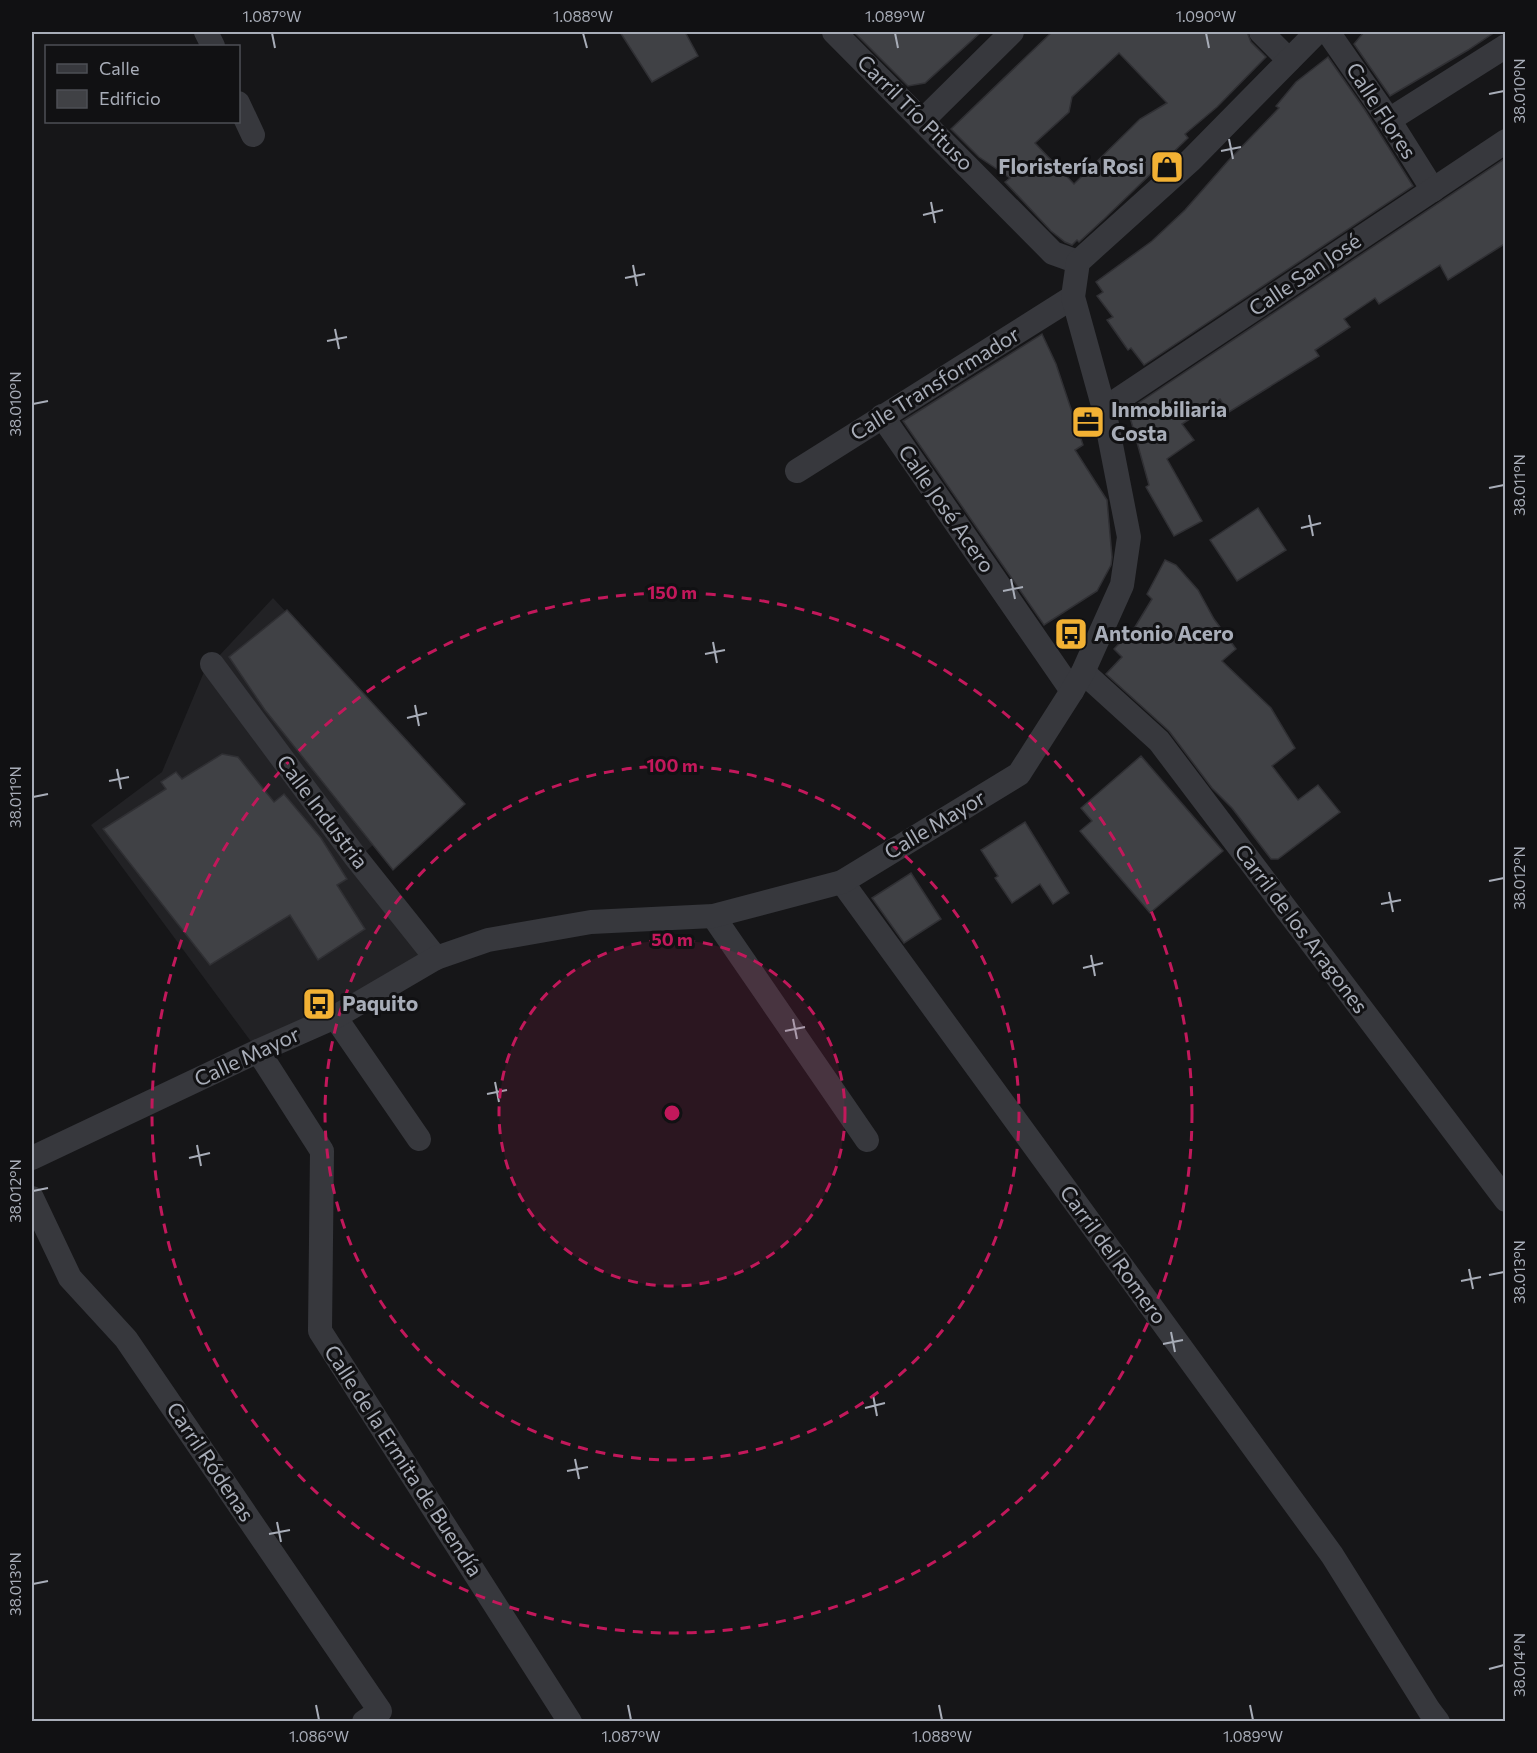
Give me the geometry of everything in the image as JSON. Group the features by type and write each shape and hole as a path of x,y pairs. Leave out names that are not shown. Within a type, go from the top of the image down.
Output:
{"street":[{"name":"Carril Tío Pituso","path":"834,32 1053,253 1078,262"},
{"path":"923,120 1012,32"},
{"path":"1261,32 1289,60"},
{"path":"1078,262 1191,160 1317,32"},
{"name":"Calle Flores","path":"1328,32 1389,120 1433,190"},
{"path":"1389,120 1506,46"},
{"path":"240,107 253,135"},
{"name":"Calle San José","path":"1104,409 1506,141"},
{"name":"Calle Mayor","path":"32,1158 335,1017 436,958 488,940 591,922 713,916 842,882 1019,774 1078,681 1122,585 1130,537 1104,409 1073,297 1078,262"},
{"name":"Calle Transformador","path":"797,471 1073,297"},
{"name":"Calle José Acero","path":"882,417 1078,681"},
{"name":"Calle Industria","path":"212,664 357,859 436,958"},
{"name":"Carril de los Aragones","path":"1078,681 1159,741 1506,1200"},
{"name":"Carril del Romero","path":"842,882 1332,1556 1438,1722"},
{"path":"713,916 867,1140"},
{"path":"335,1017 419,1139"},
{"name":"Calle de la Ermita de Buendía","path":"258,1051 322,1151 320,1331 570,1722"},
{"name":"Carril Ródenas","path":"32,1198 70,1278 126,1339 380,1711 364,1722"}],"shaded area":[{"path":"273,598 444,783 357,859 436,958 258,1051 91,825 162,772 204,672"}],"building":[{"path":"620,32 685,32 698,56 652,82"},
{"path":"854,32 981,32 925,83 908,86"},
{"path":"1052,32 1247,32 1251,42 1266,57 1217,107 1185,134 1188,138 1104,219 1079,242 1077,240 1072,245 1051,231 1005,182 1010,178 979,157 951,129","holes":["1119,53 1167,103 1140,119 1074,184 1035,143 1069,112 1072,97"]},
{"path":"1364,32 1495,32 1390,96 1354,44"},
{"path":"1328,57 1413,186 1144,365 1131,348 1128,350 1107,320 1113,317 1097,296 1103,292 1096,282 1152,241 1185,210 1279,108 1276,106 1296,82"},
{"path":"1506,158 1506,243 1448,280 1440,265 1379,304 1375,298 1344,319 1350,327 1315,350 1319,356 1229,412 1220,399 1182,424 1194,440 1167,459 1202,521 1174,536 1146,487 1149,485 1128,410"},
{"path":"1042,334 1056,364 1083,445 1075,450 1107,500 1112,557 1111,565 1097,591 1044,625 903,421"},
{"path":"1258,508 1286,550 1237,581 1210,540"},
{"path":"1165,560 1176,565 1198,590 1214,619 1236,649 1222,661 1271,708 1295,748 1272,766 1298,800 1318,785 1340,812 1278,859 1271,859 1232,808 1212,788 1169,731 1106,674 1122,657 1114,649 1135,627 1152,599 1147,594"},
{"path":"287,610 465,804 393,870 265,710 229,657"},
{"path":"222,754 238,757 274,802 284,794 321,838 347,879 337,885 365,929 318,960 290,915 210,965 103,829 166,789 161,782 176,772 182,779"},
{"path":"1141,756 1223,851 1150,913 1080,831 1092,821 1081,808"},
{"path":"1025,822 1069,893 1053,904 1040,884 1012,903 995,878 998,876 981,850"},
{"path":"911,873 941,919 904,943 872,898"}],"place":[{"name":"Floristería Rosi","path":"1167,167"},
{"name":"Inmobiliaria Costa","path":"1088,422"},
{"name":"Antonio Acero","path":"1071,634"},
{"name":"Paquito","path":"319,1004"}]}
